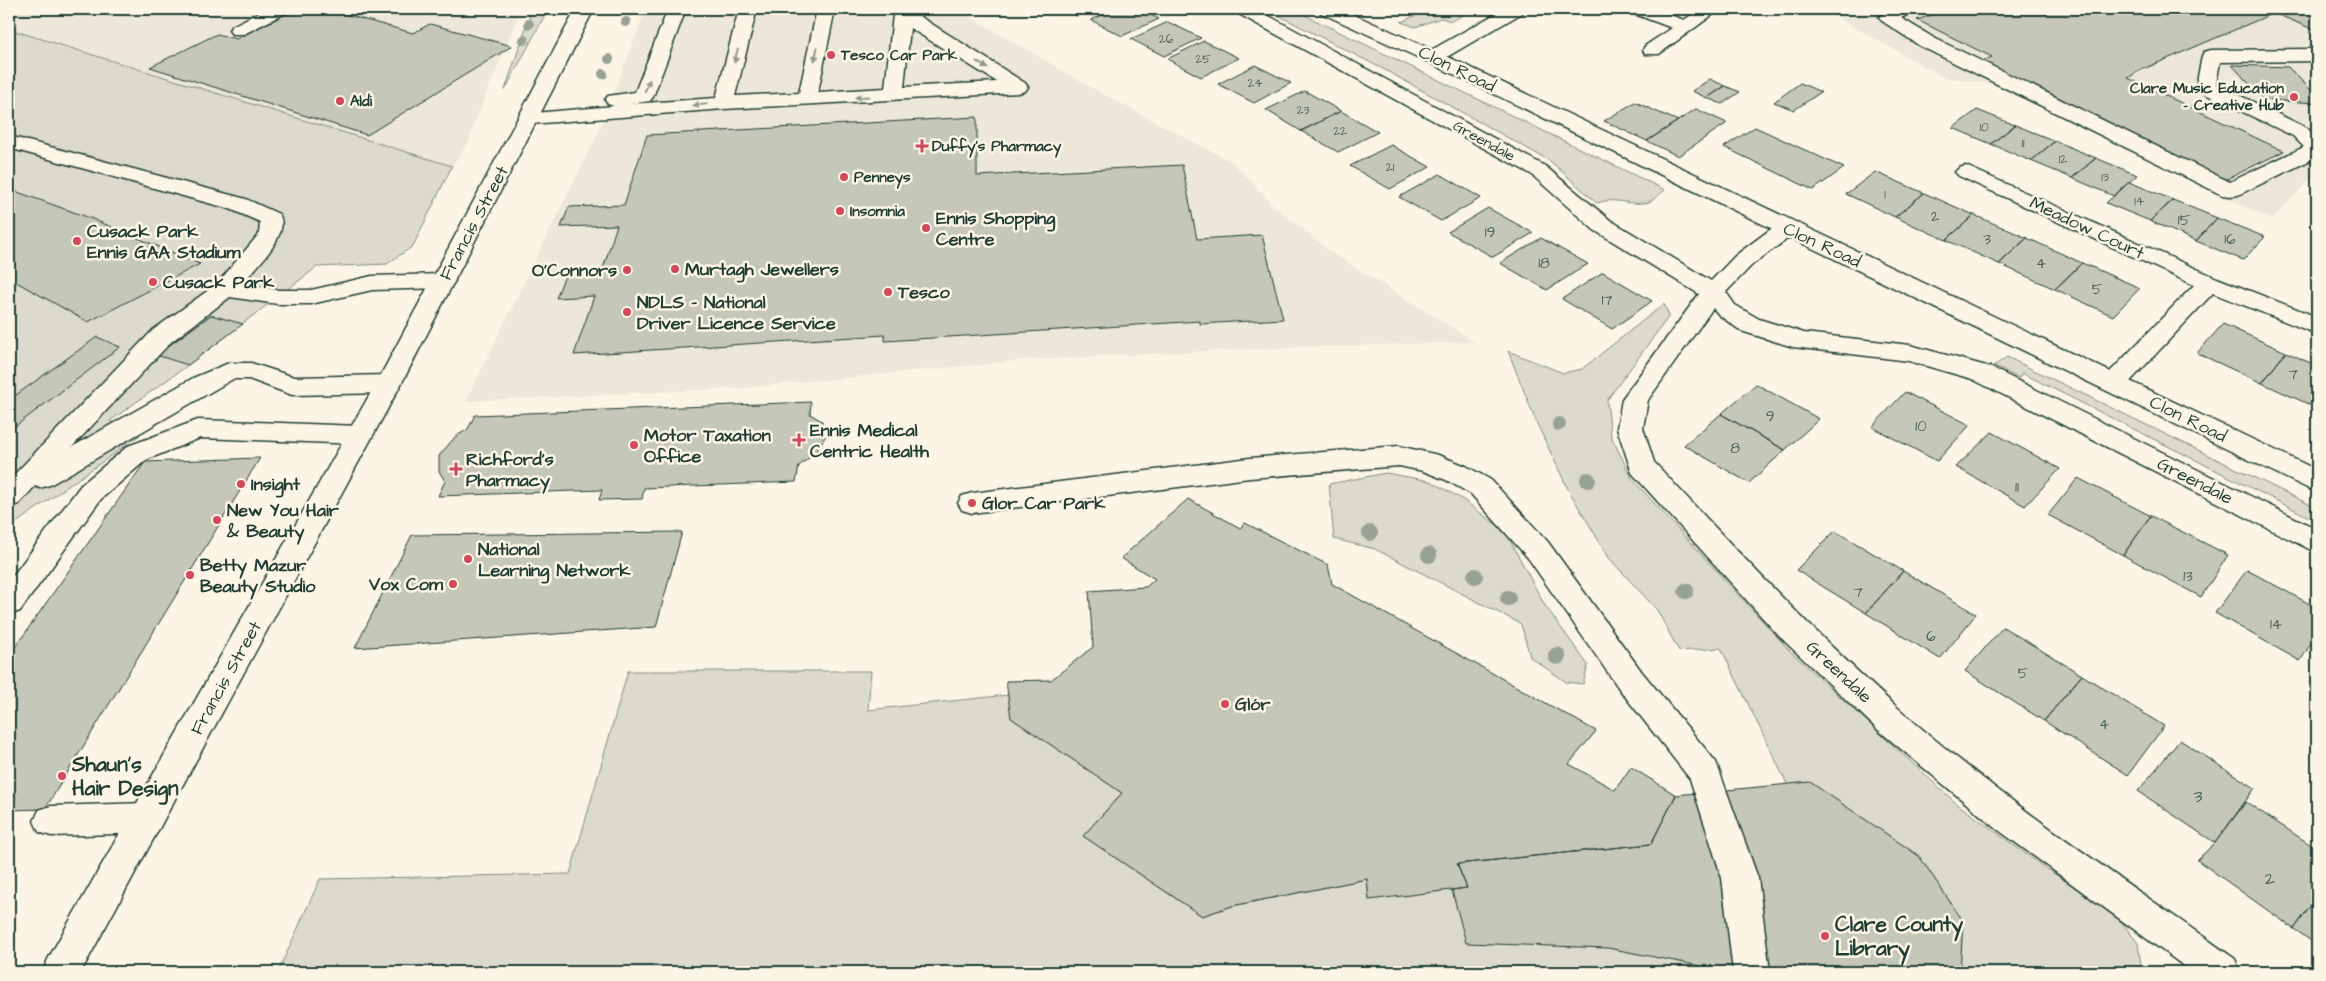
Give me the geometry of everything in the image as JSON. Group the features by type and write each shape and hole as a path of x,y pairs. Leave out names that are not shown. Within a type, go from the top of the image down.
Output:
{"street":[{"path":"238,30 279,9"},
{"name":"Francis Street","path":"61,972 388,384 533,113 586,9"},
{"path":"533,113 643,97 676,9"},
{"path":"724,103 748,9"},
{"path":"807,100 826,9"},
{"name":"Greendale","path":"1243,9 1538,170 1602,225 1714,292 1727,310 1750,326 1802,341 1910,353 1981,373 2317,542"},
{"name":"Clon Road","path":"1327,9 1433,56 1787,228 2317,481"},
{"path":"1433,56 1516,9"},
{"path":"1638,9 1686,27"},
{"path":"1904,9 1888,17 1927,42 2230,190 2317,149 2300,132 2206,87 2211,56 2317,55"},
{"path":"533,113 807,100 894,95 1018,87 901,12 894,95"},
{"path":"1652,50 1706,14"},
{"path":"9,142 238,204 271,219 270,235 224,289 162,336 11,495"},
{"name":"Meadow Court","path":"1966,172 2208,284 2317,326"},
{"name":"Greendale","path":"1787,228 1744,260 1714,292 1635,399 1630,428 1642,466 1790,627 1888,719 2009,818 2222,972"},
{"path":"224,289 278,297 311,297 372,283 443,281"},
{"path":"2114,383 2208,284"},
{"path":"11,495 202,384 229,372 251,371 292,386 388,384"},
{"path":"9,603 91,492 137,453 198,430 360,435"},
{"path":"972,503 1250,468 1399,456 1428,462 1456,473 1481,488 1538,550 1631,681 1704,772 1740,878 1752,972"},
{"path":"51,821 148,818"}],"shaded area":[{"path":"9,9 521,9 473,127 469,142 452,166 9,29"},
{"path":"532,9 554,9 558,15 545,15 505,90"},
{"name":"Ennis Shopping Centre","path":"646,9 957,9 1101,93 1232,162 1272,204 1332,253 1475,342 1250,349 1026,360 744,388 466,401 601,126"},
{"path":"1266,9 1292,9 1665,190 1649,202 1604,201 1597,203 1550,161 1385,70"},
{"path":"1430,9 1476,9 1451,21 1441,18 1415,27 1401,22"},
{"path":"1822,9 2317,9 2317,172 2272,220 1991,84 1943,77"},
{"name":"Cusack Park","path":"9,29 452,166 413,246 387,264 317,267 188,365 110,421 140,435 9,528"},
{"path":"1664,304 1669,316 1607,400 1611,436 1633,480 1791,652 1956,803 2045,868 2113,911 2138,943 2142,972 1798,972 1784,930 1821,854 1721,648 1679,651 1657,610 1609,558 1568,489 1538,426 1508,351 1563,373 1582,369"},
{"path":"2007,357 2317,508 2317,521 2022,373 2019,378 1994,366"},
{"path":"1386,473 1430,481 1462,499 1505,531 1544,604 1588,665 1583,684 1566,682 1530,657 1521,624 1375,549 1334,539 1329,484"},
{"path":"628,671 871,671 868,710 1008,695 1012,718 1122,793 1083,836 1202,916 1232,906 1367,879 1369,899 1651,844 1676,795 1716,932 1713,972 278,972 320,879 570,874"}],"building":[{"name":"Aldi","path":"296,9 326,9 413,33 430,24 512,46 367,135 150,67 217,34 236,39"},
{"path":"1064,9 1093,9 1077,16"},
{"path":"1116,9 1139,9 1159,19 1122,36 1091,20"},
{"path":"1948,9 2317,9 2317,31 2274,13 2139,71 2128,78 2284,151 2223,181 1980,62 1992,57 1917,20"},
{"path":"1168,22 1201,38 1164,56 1131,39"},
{"path":"1204,41 1239,58 1201,77 1167,59"},
{"path":"1255,65 1291,83 1254,103 1218,84"},
{"path":"2232,65 2288,67 2317,96 2317,103 2264,100"},
{"path":"1710,79 1725,86 1707,98 1692,91"},
{"path":"1800,83 1821,92 1794,110 1774,102"},
{"path":"1725,86 1740,92 1722,104 1707,98"},
{"path":"1305,91 1341,111 1301,131 1266,110"},
{"path":"1635,102 1678,121 1647,141 1604,121"},
{"path":"1696,109 1727,123 1678,156 1647,141"},
{"path":"1977,110 2015,125 1991,144 1953,128"},
{"path":"1341,111 1378,132 1338,152 1301,131"},
{"path":"977,117 977,176 1182,165 1197,239 1262,235 1283,319 1200,324 1200,321 885,341 885,335 574,355 594,296 556,298 566,273 602,272 617,225 561,227 569,207 624,205 647,135"},
{"path":"2015,125 2055,141 2031,161 1991,144"},
{"path":"1755,127 1844,168 1813,190 1724,147"},
{"path":"2055,141 2096,158 2072,178 2031,161"},
{"path":"1391,145 1430,167 1390,189 1350,166"},
{"path":"2096,158 2137,175 2114,196 2072,178"},
{"path":"1875,172 1924,193 1895,217 1846,194"},
{"path":"1440,174 1481,198 1441,221 1399,197"},
{"path":"2129,182 2173,200 2150,221 2106,203"},
{"name":"Cusack Park Ennis GAA Stadium","path":"9,189 90,218 200,264 88,322 9,278"},
{"path":"1924,193 1974,215 1946,240 1895,217"},
{"path":"2173,200 2217,218 2196,241 2150,221"},
{"path":"1488,208 1533,233 1493,257 1448,232"},
{"path":"1974,215 2027,238 1999,264 1946,240"},
{"path":"2217,218 2265,237 2243,260 2196,241"},
{"path":"1541,238 1588,264 1547,290 1500,263"},
{"path":"2027,238 2082,263 2055,289 1999,264"},
{"path":"2082,263 2140,288 2113,316 2055,289"},
{"path":"1603,272 1652,301 1612,329 1562,299"},
{"path":"211,315 243,324 188,365 156,355"},
{"path":"2223,324 2286,352 2262,383 2197,353"},
{"path":"97,337 120,347 9,431 9,400"},
{"path":"2286,352 2317,366 2317,408 2262,383"},
{"path":"1756,384 1819,419 1785,450 1721,414"},
{"path":"1905,392 1970,425 1937,461 1872,427"},
{"name":"Motor Taxation Office","path":"811,402 810,414 822,421 825,437 815,453 799,466 796,482 644,488 642,499 599,500 602,490 438,496 445,481 439,471 439,456 455,437 468,429 475,415"},
{"path":"1721,414 1785,450 1749,483 1684,445"},
{"path":"1992,432 2060,469 2025,506 1956,467"},
{"path":"260,458 45,809 9,810 9,656 145,462"},
{"path":"2078,478 2151,516 2123,555 2048,515"},
{"path":"1188,499 1240,528 1245,523 1328,565 1332,584 1596,731 1569,764 1615,790 1631,767 1676,795 1651,844 1457,864 1467,888 1369,900 1367,879 1232,906 1202,916 1083,836 1122,793 1011,718 1006,681 1051,680 1093,647 1089,591 1146,587 1155,579 1121,558"},
{"path":"2151,516 2228,555 2201,597 2123,555"},
{"path":"1835,531 1903,571 1866,613 1796,570"},
{"path":"682,532 656,627 355,648 412,535"},
{"path":"2247,570 2317,608 2317,634 2300,661 2215,613"},
{"path":"1903,571 1976,614 1940,659 1866,613"},
{"path":"2003,627 2082,675 2044,721 1965,671"},
{"path":"2082,675 2164,726 2128,775 2044,721"},
{"path":"2180,740 2255,788 2215,843 2138,791"},
{"path":"1810,782 1919,856 1963,921 1960,972 1731,972 1608,948 1466,943 1452,890 1467,888 1457,864 1651,844 1676,795"},
{"path":"2246,802 2317,849 2317,897 2294,929 2197,860 2215,843"},
{"path":"2317,897 2317,945 2294,929"}],"place":[{"name":"Tesco Car Park","path":"831,55"},
{"name":"Clare Music Education - Creative Hub","path":"2294,97"},
{"name":"Aldi","path":"340,101"},
{"name":"Duffy's Pharmacy","path":"922,146"},
{"name":"Penneys","path":"844,177"},
{"name":"Insomnia","path":"840,211"},
{"name":"Ennis Shopping Centre","path":"926,228"},
{"name":"Cusack Park Ennis GAA Stadium","path":"77,241"},
{"name":"Murtagh Jewellers","path":"675,269"},
{"name":"O'Connors","path":"627,270"},
{"name":"Cusack Park","path":"153,282"},
{"name":"Tesco","path":"888,292"},
{"name":"NDLS - National Driver Licence Service","path":"627,312"},
{"name":"Ennis Medical Centric Health","path":"799,440"},
{"name":"Motor Taxation Office","path":"634,445"},
{"name":"Richford's Pharmacy","path":"456,469"},
{"name":"Insight","path":"241,484"},
{"name":"Glor Car Park","path":"972,503"},
{"name":"New You Hair & Beauty","path":"217,520"},
{"name":"National Learning Network","path":"468,559"},
{"name":"Betty Mazur Beauty Studio","path":"190,575"},
{"name":"Vox Com","path":"453,584"},
{"name":"Glór","path":"1225,704"},
{"name":"Shaun's Hair Design","path":"62,776"},
{"name":"Clare County Library","path":"1825,936"}]}
